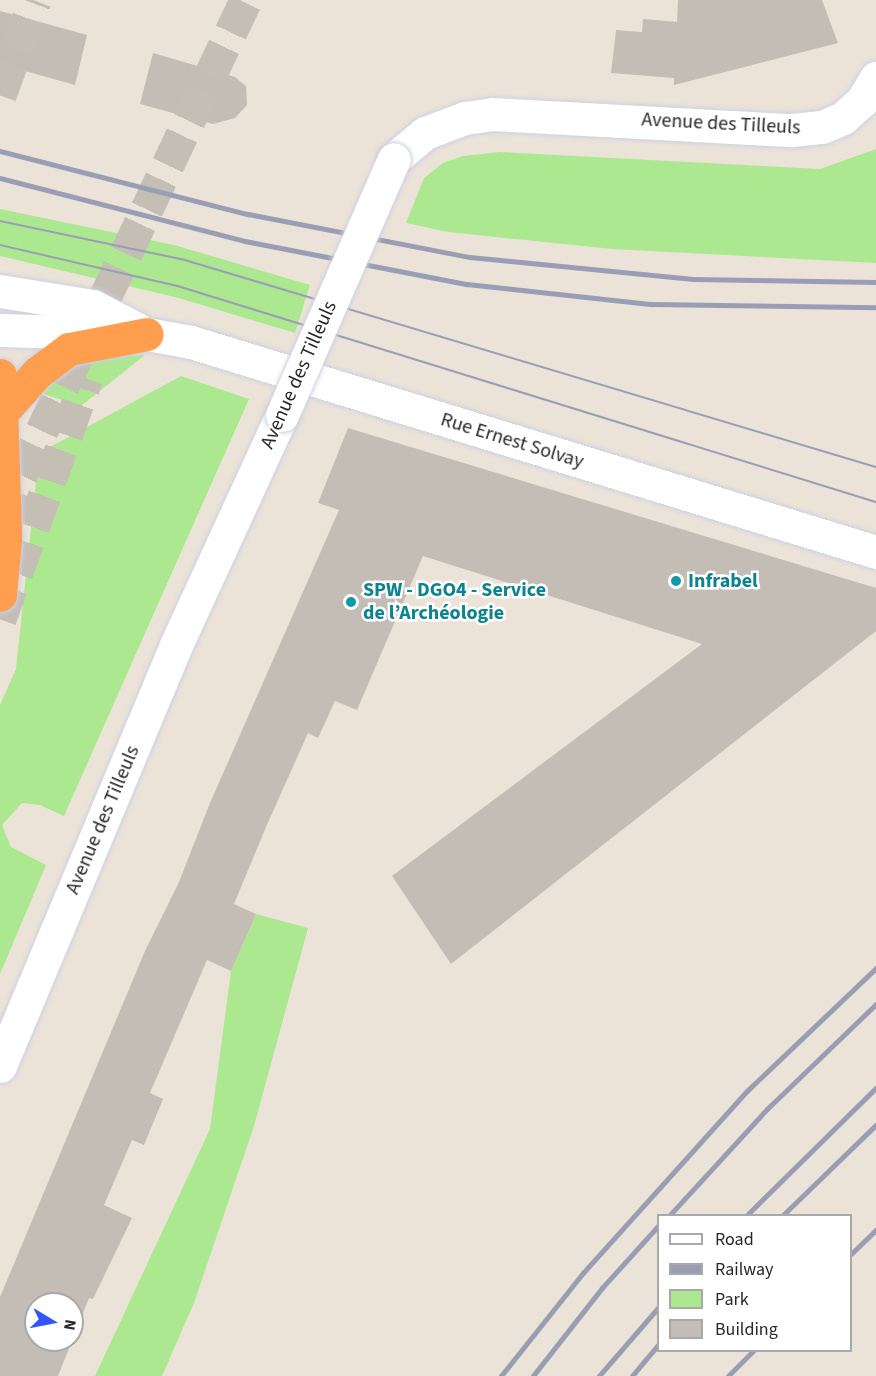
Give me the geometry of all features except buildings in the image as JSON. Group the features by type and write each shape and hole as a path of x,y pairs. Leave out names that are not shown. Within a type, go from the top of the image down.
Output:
{"highway":[{"path":"4,410 37,373 69,349 147,334"},
{"path":"0,375 4,410 5,538 0,595"}],"street":[{"name":"Avenue des Tilleuls","path":"0,1066 176,645 282,415 394,159 425,133 465,118 492,114 792,130 822,127 843,118 862,101 876,78"},
{"name":"Rue Ernest Solvay","path":"0,291 93,306 147,334"},
{"name":"Rue Ernest Solvay","path":"0,330 147,334 201,345 876,552"}],"green space":[{"path":"876,149 876,263 612,249 448,232 406,223 424,178 443,163 463,156 500,152 820,169"},
{"path":"0,209 174,245 310,285 295,333 175,297 0,256"},
{"path":"111,354 145,355 81,406 43,394 62,371 87,358"},
{"path":"181,376 249,399 64,816 40,805 22,803 2,825 11,847 46,865 0,974 0,705 16,669 39,453"},
{"path":"256,914 308,928 254,1126 194,1303 162,1376 95,1376 210,1129 231,971"}],"tunnel":[{"path":"0,95 35,0"},
{"path":"0,519 246,0"},
{"path":"0,619 87,378"}],"tram line":[{"path":"0,221 185,260 876,467"},
{"path":"0,245 178,286 876,502"}],"railway":[{"path":"0,151 248,214 470,257 693,279 876,282"},
{"path":"0,178 245,241 467,284 652,304 876,307"},
{"path":"501,1376 583,1273 747,1091 876,968"},
{"path":"671,1214 767,1109 876,1004"},
{"path":"748,1214 876,1088"},
{"path":"784,1214 876,1125"},
{"path":"533,1376 602,1288 657,1227"},
{"path":"852,1253 876,1230"},
{"path":"599,1376 657,1309"},
{"path":"632,1376 657,1346"},
{"path":"728,1376 752,1352"}],"place":[{"name":"Infrabel","path":"676,581"},
{"name":"SPW - DGO4 - Service de l’Archéologie","path":"351,602"}]}
